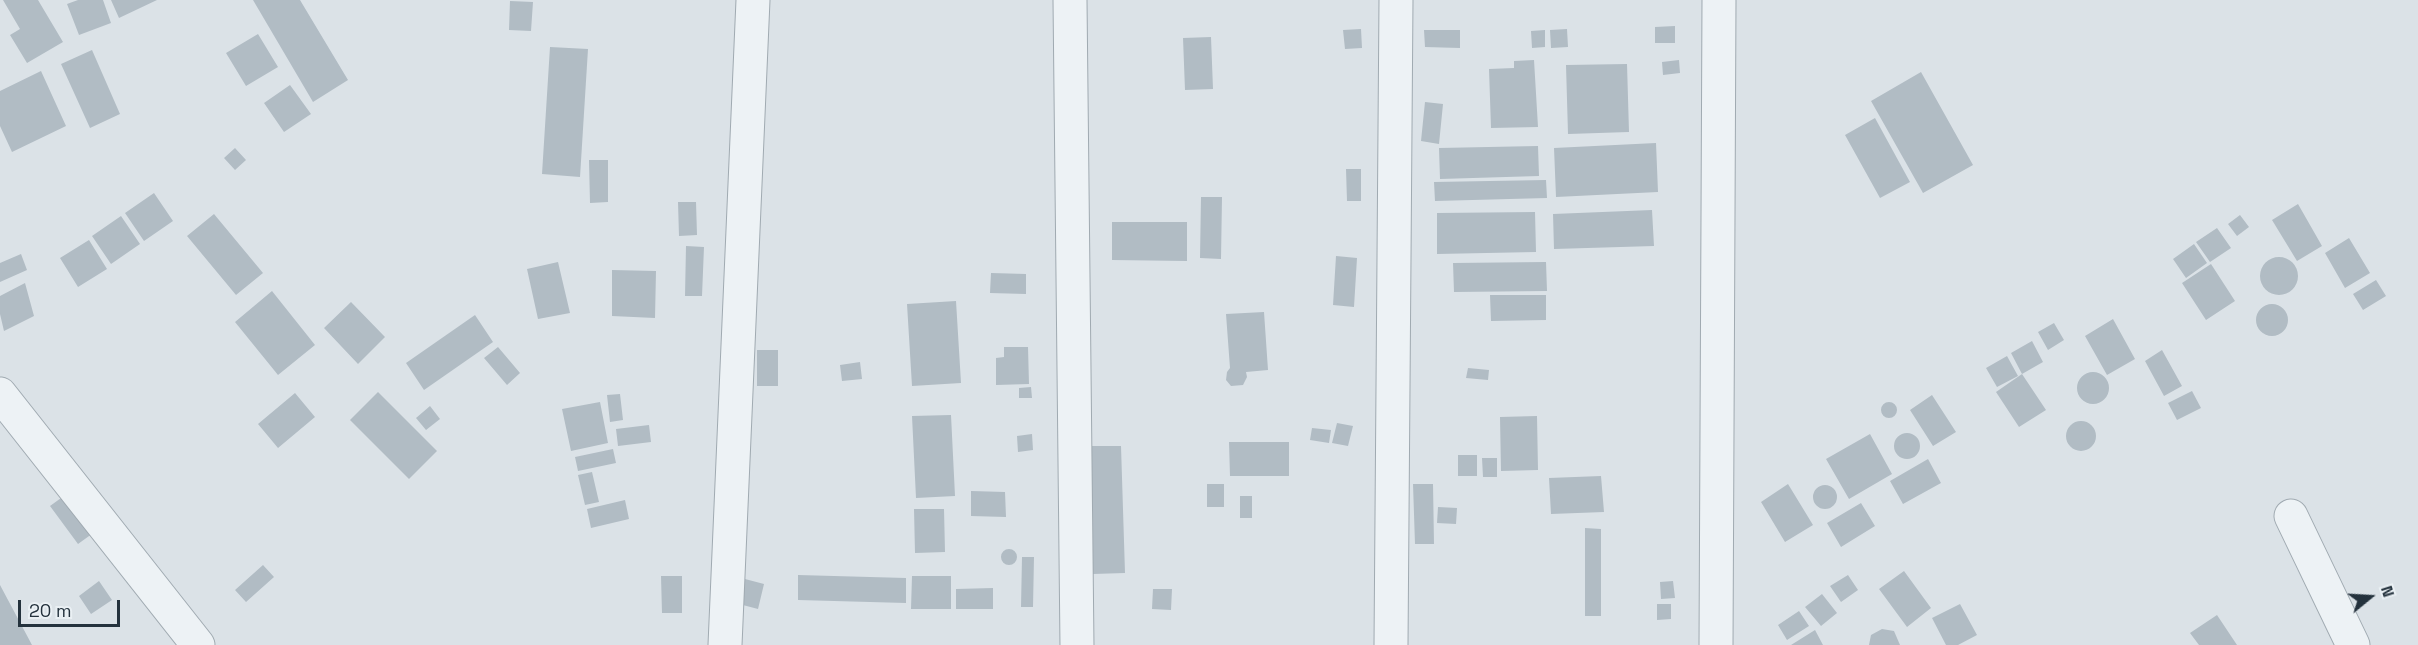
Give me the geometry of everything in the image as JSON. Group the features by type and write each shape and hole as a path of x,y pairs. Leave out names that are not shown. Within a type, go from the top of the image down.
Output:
{"street":[{"path":"724,645 753,0"},
{"path":"1070,0 1077,645"},
{"path":"1391,645 1396,0"},
{"path":"1716,645 1719,0"},
{"path":"0,394 198,645"},
{"path":"2291,516 2353,645"}],"building":[{"path":"3,0 38,0 63,42 27,63 10,35 20,29"},
{"path":"78,0 103,0 111,23 79,35 67,4"},
{"path":"111,0 157,0 119,18"},
{"path":"253,0 300,0 348,80 313,102"},
{"path":"510,1 533,2 531,31 509,30"},
{"path":"1675,26 1675,43 1655,43 1655,27"},
{"path":"1361,29 1362,48 1345,49 1343,30"},
{"path":"1567,29 1568,47 1551,48 1550,30"},
{"path":"1424,30 1460,30 1460,48 1425,47"},
{"path":"1545,30 1545,47 1532,48 1531,31"},
{"path":"258,34 278,67 246,86 226,53"},
{"path":"1211,37 1213,89 1185,90 1183,38"},
{"path":"550,47 588,49 580,177 542,174"},
{"path":"92,50 120,114 90,128 61,64"},
{"path":"1534,60 1538,127 1491,128 1489,69 1514,68 1514,61"},
{"path":"1679,60 1680,73 1663,75 1662,62"},
{"path":"1627,64 1629,132 1568,134 1566,65"},
{"path":"41,71 66,126 12,152 0,126 0,91"},
{"path":"1921,72 1973,165 1923,193 1871,101"},
{"path":"290,85 311,114 284,132 264,103"},
{"path":"1425,102 1443,104 1439,144 1421,141"},
{"path":"1875,118 1910,182 1880,198 1845,135"},
{"path":"1656,143 1658,192 1556,197 1554,148"},
{"path":"1538,146 1539,176 1440,179 1439,148"},
{"path":"235,148 246,160 235,170 224,158"},
{"path":"589,160 608,160 608,202 590,203"},
{"path":"1346,169 1361,169 1361,201 1347,201"},
{"path":"1546,180 1547,198 1435,201 1434,182"},
{"path":"154,193 173,221 144,241 125,213"},
{"path":"1201,197 1222,197 1221,259 1200,258"},
{"path":"678,202 696,202 697,235 679,236"},
{"path":"2298,204 2322,246 2297,261 2272,220"},
{"path":"1652,210 1654,246 1554,249 1553,214"},
{"path":"1535,212 1536,252 1437,254 1437,213"},
{"path":"214,214 263,273 236,295 187,236"},
{"path":"2240,215 2249,227 2237,236 2228,224"},
{"path":"121,216 140,244 111,264 92,236"},
{"path":"1112,222 1187,222 1187,261 1112,260"},
{"path":"2217,228 2231,248 2210,262 2196,242"},
{"path":"2349,238 2370,273 2345,288 2325,253"},
{"path":"89,240 107,269 78,287 60,258"},
{"path":"2194,244 2207,263 2186,278 2173,259"},
{"path":"686,246 704,247 702,296 685,296"},
{"path":"21,254 27,270 0,282 0,263"},
{"path":"1336,256 1357,258 1354,307 1333,305"},
{"path":"2279,257 2286,258 2292,263 2297,269 2297,283 2292,289 2286,294 2279,295 2272,294 2266,289 2261,283 2260,276 2261,269 2266,263 2272,258"},
{"path":"558,262 570,313 538,319 527,269"},
{"path":"1546,262 1547,291 1454,292 1453,263"},
{"path":"2211,264 2235,301 2206,320 2182,283"},
{"path":"612,270 656,271 655,318 612,316"},
{"path":"991,273 1026,274 1026,294 990,293"},
{"path":"2376,280 2386,296 2363,310 2353,294"},
{"path":"25,283 34,316 4,331 0,314 0,296"},
{"path":"272,291 315,345 278,375 235,322"},
{"path":"1490,295 1546,295 1546,320 1491,321"},
{"path":"956,301 961,383 912,386 907,304"},
{"path":"351,302 385,337 358,364 324,328"},
{"path":"2272,304 2283,309 2288,320 2283,331 2272,336 2261,331 2256,320 2261,309"},
{"path":"1264,312 1268,370 1246,372 1247,377 1243,385 1231,386 1226,380 1230,368 1226,314"},
{"path":"475,315 493,342 424,390 406,363"},
{"path":"2113,319 2135,359 2107,375 2085,336"},
{"path":"2054,323 2064,340 2048,350 2038,332"},
{"path":"2032,341 2043,362 2022,374 2011,353"},
{"path":"498,347 520,373 507,385 484,358"},
{"path":"1004,347 1028,347 1029,384 996,385 996,358 1004,357"},
{"path":"757,350 778,350 778,386 757,386"},
{"path":"2162,350 2182,386 2164,396 2145,361"},
{"path":"2007,356 2018,376 1997,387 1986,368"},
{"path":"860,362 862,379 842,381 840,365"},
{"path":"1468,368 1489,370 1488,380 1466,378"},
{"path":"2093,372 2104,377 2109,388 2104,399 2093,404 2082,399 2077,388 2082,377"},
{"path":"2022,374 2046,410 2019,427 1996,392"},
{"path":"1031,387 1032,398 1019,398 1019,388"},
{"path":"2192,391 2201,408 2177,420 2168,403"},
{"path":"378,392 437,451 409,479 350,420"},
{"path":"295,393 315,417 278,448 258,424"},
{"path":"620,394 623,420 610,422 607,395"},
{"path":"1932,395 1956,432 1933,446 1910,410"},
{"path":"600,402 608,443 571,451 562,409"},
{"path":"1889,402 1897,410 1889,418 1881,410"},
{"path":"430,406 440,419 426,430 416,418"},
{"path":"951,415 955,496 916,498 912,416"},
{"path":"1537,416 1538,470 1501,471 1500,417"},
{"path":"2081,421 2092,425 2096,436 2092,447 2081,451 2070,447 2066,436 2070,425"},
{"path":"1337,423 1353,426 1348,446 1332,443"},
{"path":"649,425 651,442 618,446 616,429"},
{"path":"1312,428 1331,430 1329,443 1310,440"},
{"path":"1907,433 1916,437 1920,446 1916,455 1907,459 1898,455 1894,446 1898,437"},
{"path":"1032,434 1033,450 1018,452 1017,436"},
{"path":"1870,434 1892,474 1849,499 1826,459"},
{"path":"1229,442 1289,442 1289,476 1230,476"},
{"path":"1089,446 1121,446 1125,573 1093,574"},
{"path":"613,449 616,463 578,471 575,457"},
{"path":"1458,455 1477,455 1477,476 1458,476"},
{"path":"1482,458 1497,458 1497,477 1483,477"},
{"path":"1928,459 1941,483 1903,504 1890,481"},
{"path":"592,472 599,502 585,505 578,475"},
{"path":"1601,476 1604,512 1551,514 1549,478"},
{"path":"1207,484 1224,484 1224,507 1207,507"},
{"path":"1413,484 1433,484 1434,544 1415,544"},
{"path":"1788,484 1813,525 1785,542 1761,502"},
{"path":"1825,485 1834,488 1837,497 1834,506 1825,509 1816,506 1813,497 1816,488"},
{"path":"971,491 1005,492 1006,517 971,516"},
{"path":"68,493 96,531 78,544 50,506"},
{"path":"1240,496 1252,496 1252,518 1240,518"},
{"path":"625,500 629,519 591,528 587,509"},
{"path":"1861,503 1875,526 1841,547 1827,523"},
{"path":"1438,507 1457,508 1456,524 1437,523"},
{"path":"914,509 944,509 945,552 915,553"},
{"path":"1585,528 1601,529 1601,616 1585,616"},
{"path":"1009,549 1015,551 1017,557 1015,563 1009,565 1003,563 1001,557 1003,551"},
{"path":"1022,557 1034,557 1033,607 1021,607"},
{"path":"263,565 274,577 246,602 235,590"},
{"path":"1904,571 1931,608 1907,627 1879,589"},
{"path":"798,575 906,578 906,603 798,600"},
{"path":"1848,575 1858,590 1841,602 1830,586"},
{"path":"661,576 682,576 682,613 662,613"},
{"path":"912,576 951,576 951,609 911,609"},
{"path":"745,579 764,584 758,609 739,604"},
{"path":"99,581 112,600 91,614 79,596"},
{"path":"1673,581 1675,598 1661,599 1660,582"},
{"path":"0,585 32,645 0,645"},
{"path":"993,588 993,609 956,609 956,589"},
{"path":"1153,589 1172,589 1171,610 1152,609"},
{"path":"1822,594 1837,613 1821,626 1805,607"},
{"path":"1657,604 1671,604 1671,619 1657,620"},
{"path":"1960,604 1977,635 1958,645 1946,645 1932,618"},
{"path":"1799,611 1809,626 1787,640 1778,625"},
{"path":"2217,615 2237,645 2199,645 2190,633"},
{"path":"1882,629 1894,631 1900,645 1869,645 1871,635"},
{"path":"1815,630 1823,645 1791,645"}]}
